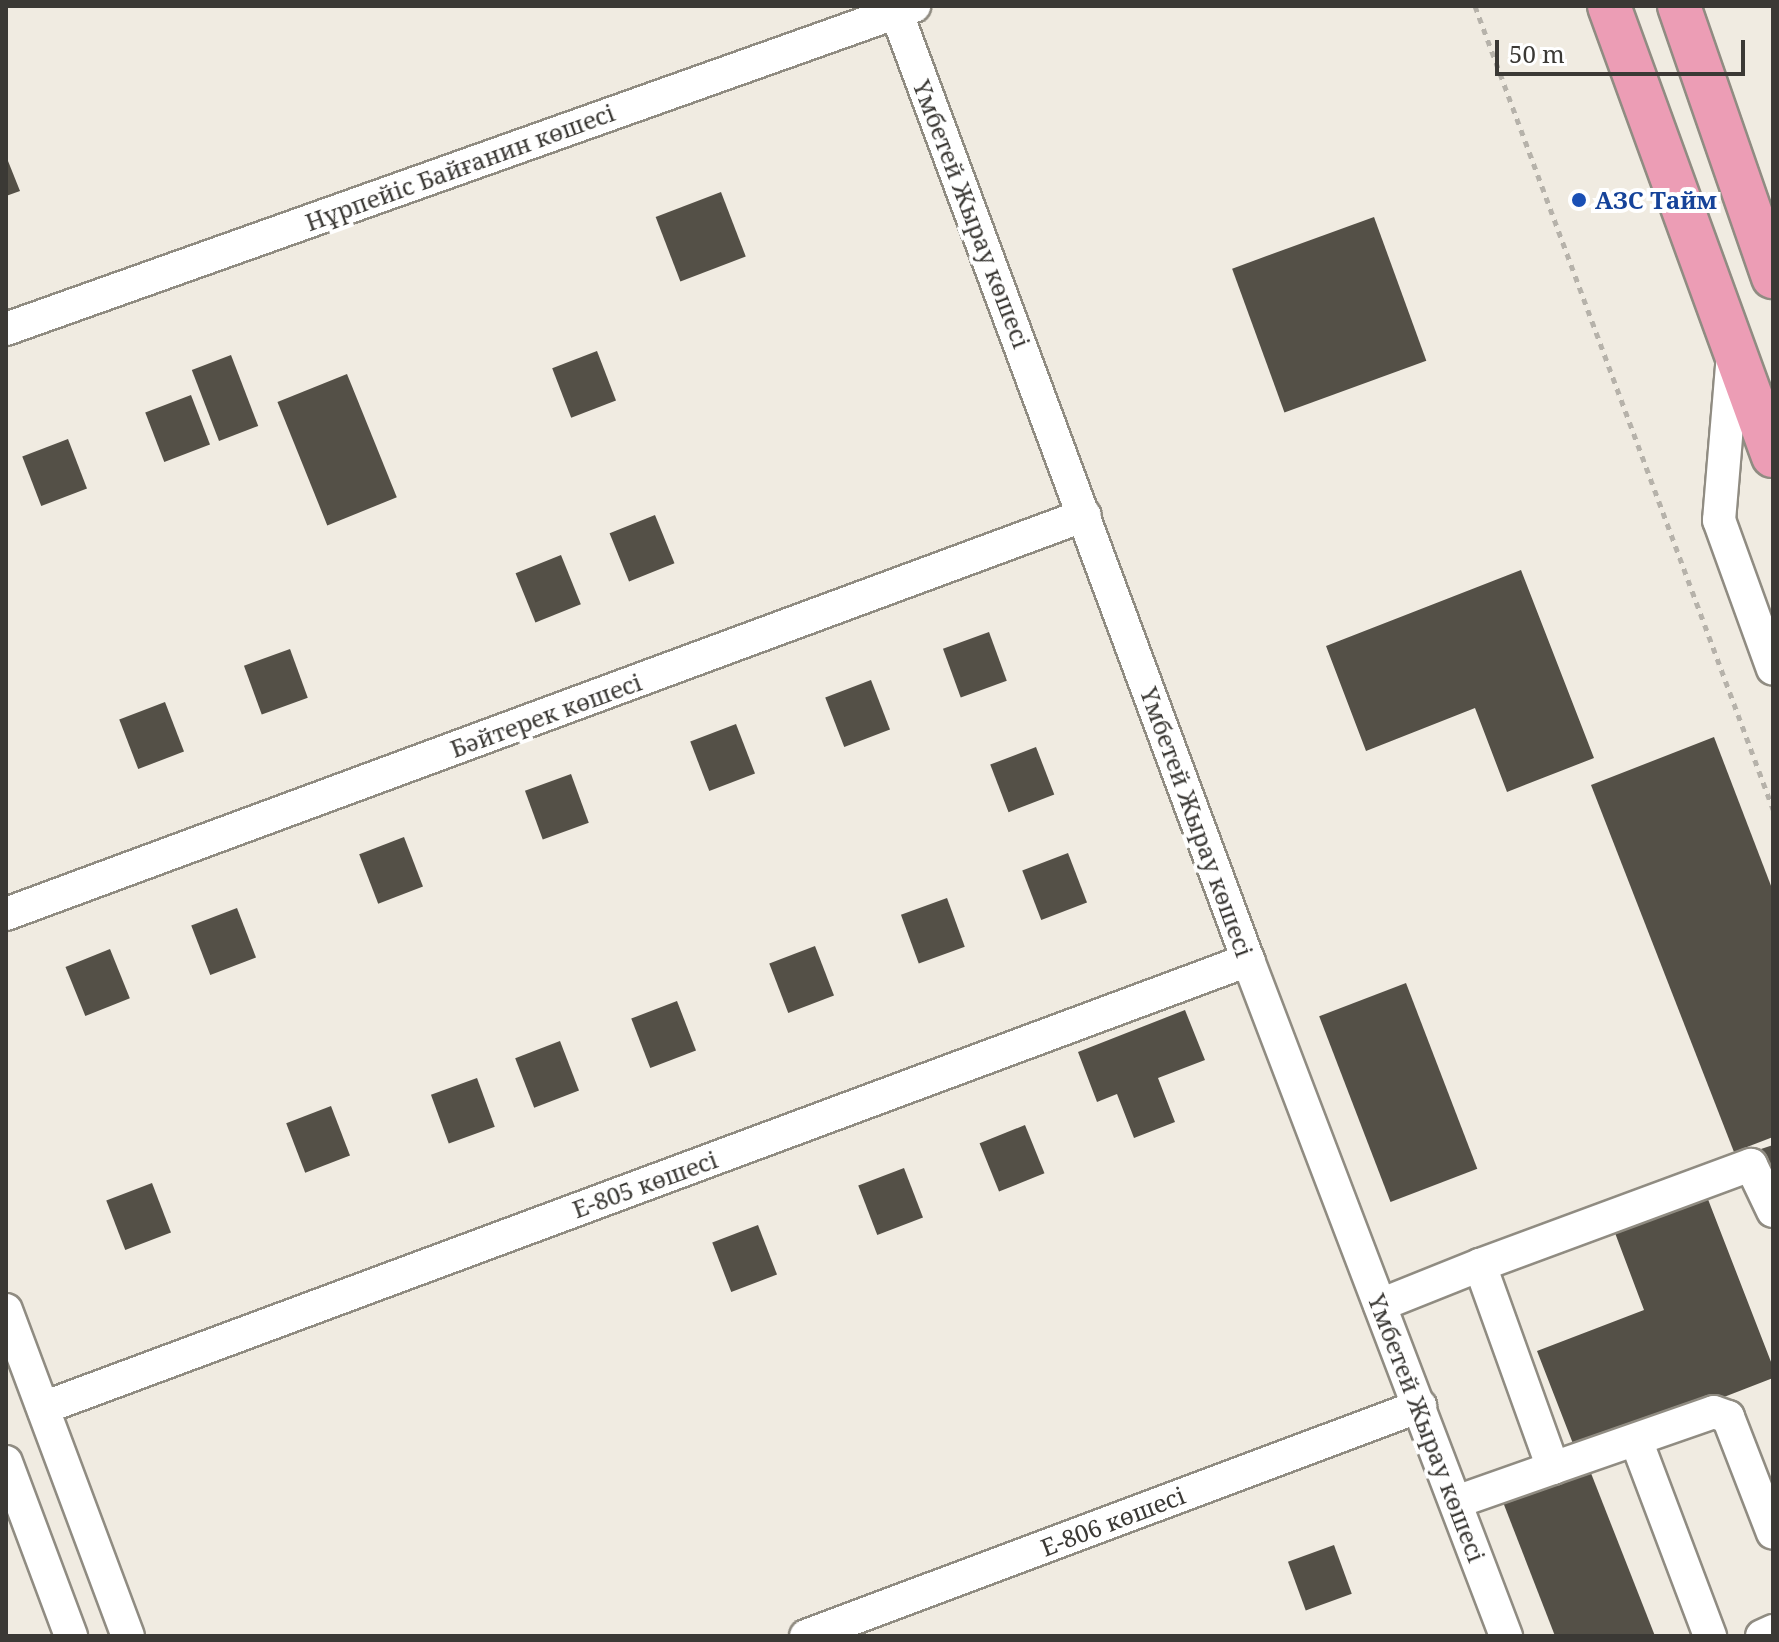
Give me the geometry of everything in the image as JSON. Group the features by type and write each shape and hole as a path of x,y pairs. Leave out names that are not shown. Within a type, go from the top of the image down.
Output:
{"main road":[{"path":"1609,6 1773,456"},
{"path":"1679,6 1773,277"}],"street":[{"name":"Нұрпейіс Байғанин көшесі","path":"6,329 902,8"},
{"name":"Үмбетей Жырау көшесі","path":"902,8 1248,960 1506,1636"},
{"path":"1734,346 1719,520 1773,669"},
{"name":"Бәйтерек көшесі","path":"6,914 1085,515"},
{"name":"Е-805 көшесі","path":"43,1408 1248,960"},
{"path":"1380,1305 1751,1165 1773,1211"},
{"path":"1480,1265 1553,1468"},
{"path":"6,1310 128,1636"},
{"name":"Е-806 көшесі","path":"806,1636 1420,1406"},
{"path":"1456,1502 1714,1412 1728,1417 1773,1533"},
{"path":"1636,1440 1710,1636"},
{"path":"6,1462 71,1636"},
{"path":"1762,1636 1773,1631"}],"path":[{"path":"1475,6 1773,809"}],"building":[{"path":"6,156 20,191 6,196"},
{"path":"721,192 746,256 680,282 656,217"},
{"path":"1374,217 1426,361 1284,412 1232,269"},
{"path":"597,351 616,400 571,418 552,368"},
{"path":"231,355 258,426 219,441 192,370"},
{"path":"347,374 397,497 327,525 277,402"},
{"path":"191,395 210,444 164,462 145,413"},
{"path":"68,439 87,488 41,506 22,457"},
{"path":"655,515 674,563 629,582 610,533"},
{"path":"561,555 581,604 535,622 516,573"},
{"path":"1521,570 1594,758 1507,792 1475,708 1366,751 1326,646"},
{"path":"989,632 1007,681 961,698 943,649"},
{"path":"290,649 308,698 262,715 244,666"},
{"path":"871,680 890,729 844,747 825,698"},
{"path":"165,702 184,751 138,769 119,720"},
{"path":"736,724 755,773 709,791 690,742"},
{"path":"1714,737 1773,891 1773,1137 1734,1152 1591,785"},
{"path":"1036,747 1054,795 1009,812 990,765"},
{"path":"571,774 589,823 543,840 525,791"},
{"path":"404,837 423,886 378,904 359,854"},
{"path":"1068,853 1087,902 1041,920 1022,871"},
{"path":"947,898 965,947 919,964 901,915"},
{"path":"237,908 256,957 210,975 191,926"},
{"path":"815,946 834,995 788,1013 769,964"},
{"path":"110,949 130,998 85,1016 65,967"},
{"path":"1406,983 1477,1169 1390,1202 1319,1016"},
{"path":"677,1001 696,1050 650,1068 631,1019"},
{"path":"1185,1010 1205,1060 1158,1078 1175,1122 1134,1138 1117,1094 1097,1102 1078,1052"},
{"path":"560,1041 579,1090 534,1108 515,1058"},
{"path":"477,1078 495,1127 449,1144 431,1095"},
{"path":"331,1106 350,1155 305,1173 286,1123"},
{"path":"1025,1125 1044,1173 999,1192 980,1143"},
{"path":"1773,1145 1773,1178 1761,1149"},
{"path":"904,1168 923,1217 877,1235 858,1186"},
{"path":"152,1183 171,1232 125,1250 106,1201"},
{"path":"1704,1189 1773,1367 1773,1378 1577,1454 1537,1351 1644,1310 1612,1225"},
{"path":"758,1225 777,1274 731,1292 712,1243"},
{"path":"1587,1463 1655,1636 1555,1636 1501,1497"},
{"path":"1334,1545 1352,1594 1306,1611 1288,1562"}],"place":[{"name":"АЗС Тайм","path":"1579,200"}]}
